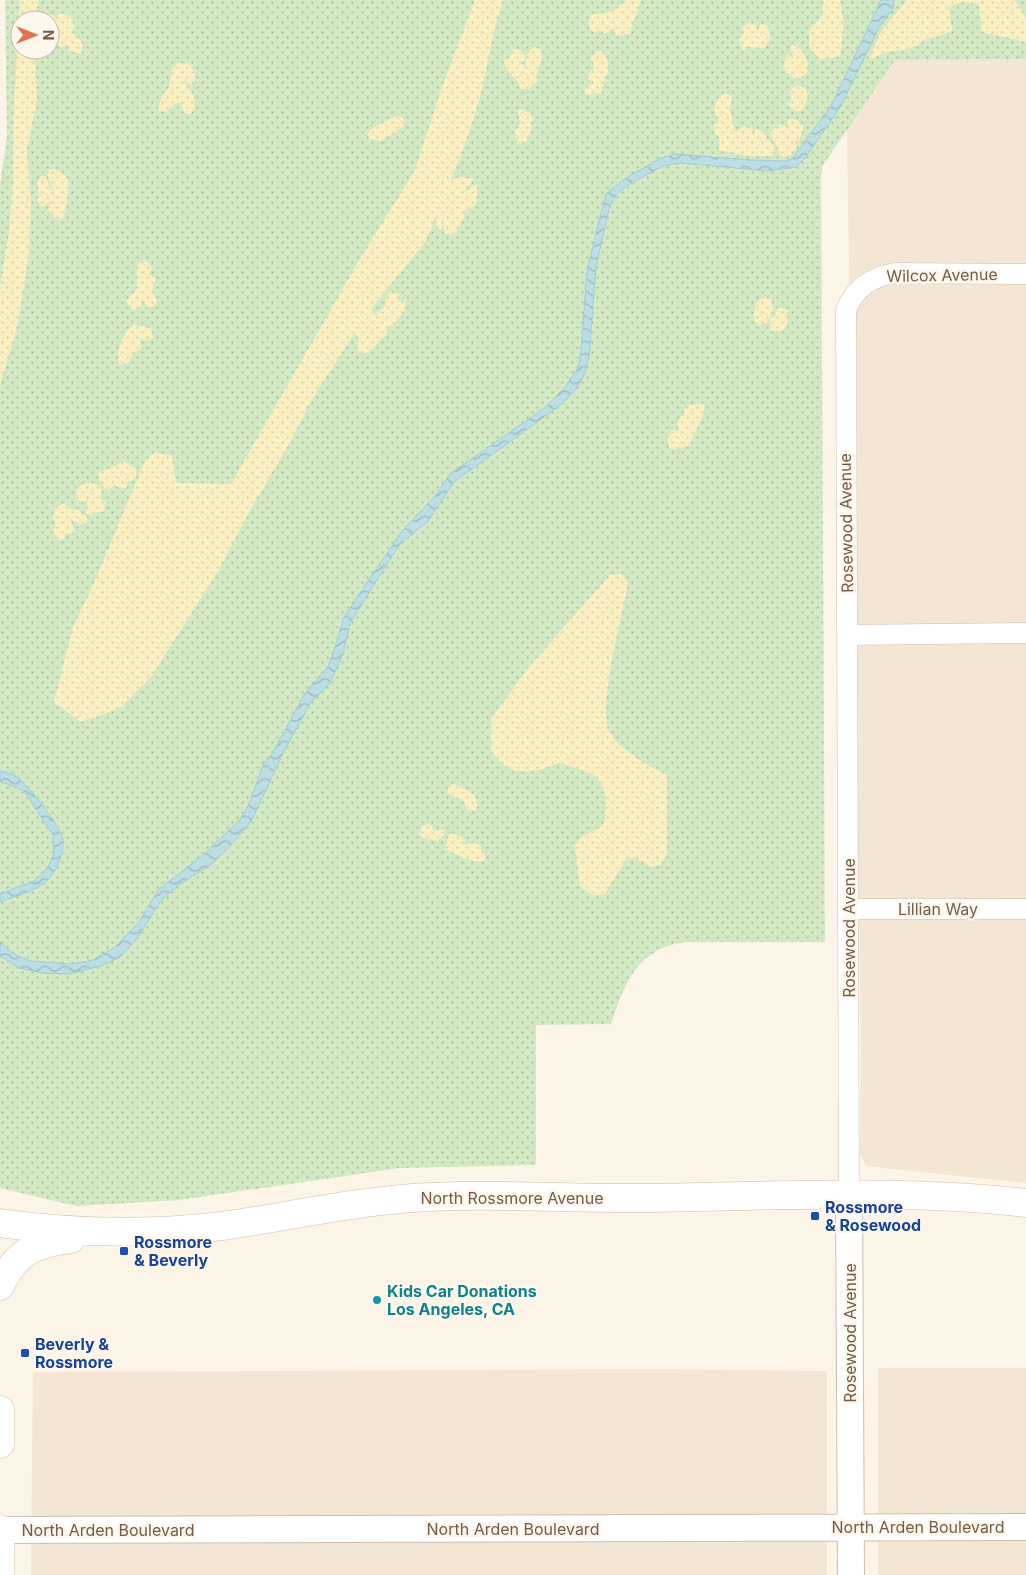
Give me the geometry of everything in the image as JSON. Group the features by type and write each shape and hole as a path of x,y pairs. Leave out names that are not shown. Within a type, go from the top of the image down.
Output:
{"main road":[{"name":"North Rossmore Avenue","path":"0,1222 55,1229 118,1232 220,1226 363,1203 439,1197 646,1198 849,1194 909,1195 1026,1203"},
{"path":"0,1286 7,1270 20,1256 35,1246 118,1232"},
{"path":"0,1408 0,1444"},
{"path":"0,1529 0,1575"}],"street":[{"name":"Wilcox Avenue","path":"862,286 877,276 895,273 1026,274"},
{"name":"Rosewood Avenue","path":"851,1575 845,325 846,310 851,297 862,286"},
{"path":"847,635 1026,633"},
{"name":"Lillian Way","path":"849,909 1026,909"},
{"name":"North Arden Boulevard","path":"0,1529 1026,1526"}],"shaded area":[{"path":"1026,59 1026,1183 866,1166 860,1154 861,1050 847,130 895,60"},
{"path":"878,1368 1026,1368 1026,1575 878,1575"},
{"path":"644,1369 827,1371 827,1575 31,1575 33,1372"}],"green space":[{"path":"5,0 1026,0 1026,59 895,60 823,165 821,175 825,942 684,942 668,946 654,952 635,971 622,995 611,1024 536,1025 536,1165 400,1168 179,1200 76,1206 0,1188 0,185 7,136"}],"sand":[{"path":"20,0 38,0 37,10 19,10"},
{"path":"475,0 503,0 478,104 464,148 451,180 459,177 474,179 465,191 474,185 478,185 476,204 463,212 464,218 455,234 445,234 443,225 441,229 437,229 436,216 426,241 371,309 377,317 377,312 380,313 381,309 386,306 386,296 390,292 399,294 398,301 405,302 398,320 388,327 386,335 370,351 362,354 357,350 358,342 361,340 358,339 355,332 309,404 291,441 249,512 218,571 151,677 120,708 81,722 54,702 73,627 94,583 145,461 155,452 172,456 176,483 231,484 357,264 415,170 442,87"},
{"path":"627,0 641,0 629,34 616,35 614,28 604,34 599,30 594,33 589,24 591,15 613,11"},
{"path":"823,0 840,0 844,24 840,57 819,59 809,47 809,30 822,17"},
{"path":"907,0 1015,0 1026,18 1026,42 982,32 979,5 964,2 949,8 952,31 928,39 909,49 887,52 869,60 880,33"},
{"path":"61,13 71,17 74,24 72,32 83,43 81,54 69,51 67,44 61,48"},
{"path":"752,23 756,25 757,32 761,24 768,26 770,39 764,48 749,46 743,51 739,40 743,34 743,27"},
{"path":"792,45 799,46 808,62 807,73 797,79 786,72 784,65 787,55 794,58 790,50"},
{"path":"537,47 542,57 536,76 538,77 537,82 528,89 521,89 518,82 506,68 504,61 510,57 514,49 523,51 525,56 523,62 518,63 523,64 525,70 527,56 531,48"},
{"path":"598,51 602,51 606,59 608,59 608,72 601,88 602,93 588,95 585,93 585,89 594,82 587,79 591,70 593,72 594,64 590,59"},
{"path":"17,60 35,60 37,99 27,151 31,201 29,254 17,328 0,385 0,288 9,232 13,182 13,126"},
{"path":"178,63 189,64 195,74 194,83 190,85 185,80 184,82 195,102 195,107 190,115 184,112 181,103 176,103 165,112 158,110 161,98 169,87 172,68"},
{"path":"797,85 806,88 808,98 802,111 795,111 789,105 792,98 789,91"},
{"path":"725,93 731,97 730,111 734,130 736,132 743,126 753,129 753,137 755,129 763,131 768,140 775,146 773,156 748,156 719,150 719,137 715,133 714,124 719,122 714,110 717,100"},
{"path":"521,109 530,113 533,120 530,123 532,127 528,139 521,144 516,139 515,131 520,124 518,111"},
{"path":"399,116 404,118 404,126 381,141 369,139 368,132 370,130 387,120"},
{"path":"788,120 798,120 800,125 804,126 799,141 795,140 797,147 791,155 784,157 780,154 770,132 779,125 788,127"},
{"path":"50,169 60,172 68,180 66,206 64,216 61,219 55,219 52,213 48,211 51,201 42,207 37,200 39,194 37,182 41,176 46,177 50,189 55,190 52,188 47,175"},
{"path":"142,261 147,261 152,268 149,274 156,278 152,290 157,301 155,305 148,309 142,300 142,305 134,311 126,301 137,289 137,266"},
{"path":"766,297 772,300 773,310 768,322 759,325 755,321 753,311 755,311 756,302"},
{"path":"778,307 789,310 785,316 788,317 787,326 781,331 771,331 770,319 775,317"},
{"path":"135,325 151,328 153,338 146,341 140,338 141,349 133,353 129,362 120,365 118,355 121,342 127,331"},
{"path":"689,405 704,405 704,412 688,446 676,449 669,448 667,438 672,430 679,431 677,425 680,417 684,416 684,410"},
{"path":"123,461 136,469 136,476 131,481 127,481 127,488 118,488 115,484 109,490 105,489 98,477 99,472 116,466"},
{"path":"91,482 102,488 100,500 106,501 104,512 95,512 93,515 86,513 88,498 84,502 76,499 77,487"},
{"path":"64,503 72,510 77,509 88,520 83,525 70,519 75,532 72,534 66,533 64,539 58,540 53,532 56,524 53,517 56,507"},
{"path":"621,574 628,583 608,682 606,720 609,731 620,745 643,762 667,775 667,853 662,864 651,867 635,857 625,861 604,895 592,895 580,886 575,846 581,837 603,826 606,798 602,785 593,775 559,763 527,772 506,767 491,752 491,719 528,668 610,575"},
{"path":"453,784 467,790 474,796 477,805 476,811 467,810 464,801 448,793 448,788"},
{"path":"428,824 432,826 434,831 443,830 445,833 438,841 423,838 419,834 423,826"},
{"path":"452,833 462,837 465,845 474,842 480,845 481,851 485,853 485,860 471,860 446,849 448,836"}],"water":[{"path":"881,0 894,0 893,9 880,25 841,106 805,158 796,167 768,171 681,163 663,166 628,185 616,195 609,209 596,267 589,357 585,373 576,389 558,407 454,482 428,521 399,545 350,623 343,654 330,683 312,701 285,749 252,820 234,842 212,864 179,885 162,899 136,940 120,957 104,965 69,974 42,973 19,968 0,956 0,942 12,953 30,961 72,964 93,960 115,947 139,922 158,890 203,855 240,820 248,806 264,763 272,754 305,693 327,668 344,617 402,531 436,495 450,474 546,407 565,387 578,368 581,352 587,270 606,194 626,178 661,158 676,154 750,160 786,161 793,158 832,104"},
{"path":"0,771 9,773 23,782 57,826 63,844 54,873 46,881 35,889 0,902 0,894 36,880 48,867 54,854 53,835 24,791 0,781"}],"place":[{"name":"Rossmore & Rosewood","path":"815,1216"},
{"name":"Rossmore & Beverly","path":"124,1251"},
{"name":"Kids Car Donations Los Angeles, CA","path":"377,1300"},
{"name":"Beverly & Rossmore","path":"25,1353"}]}
